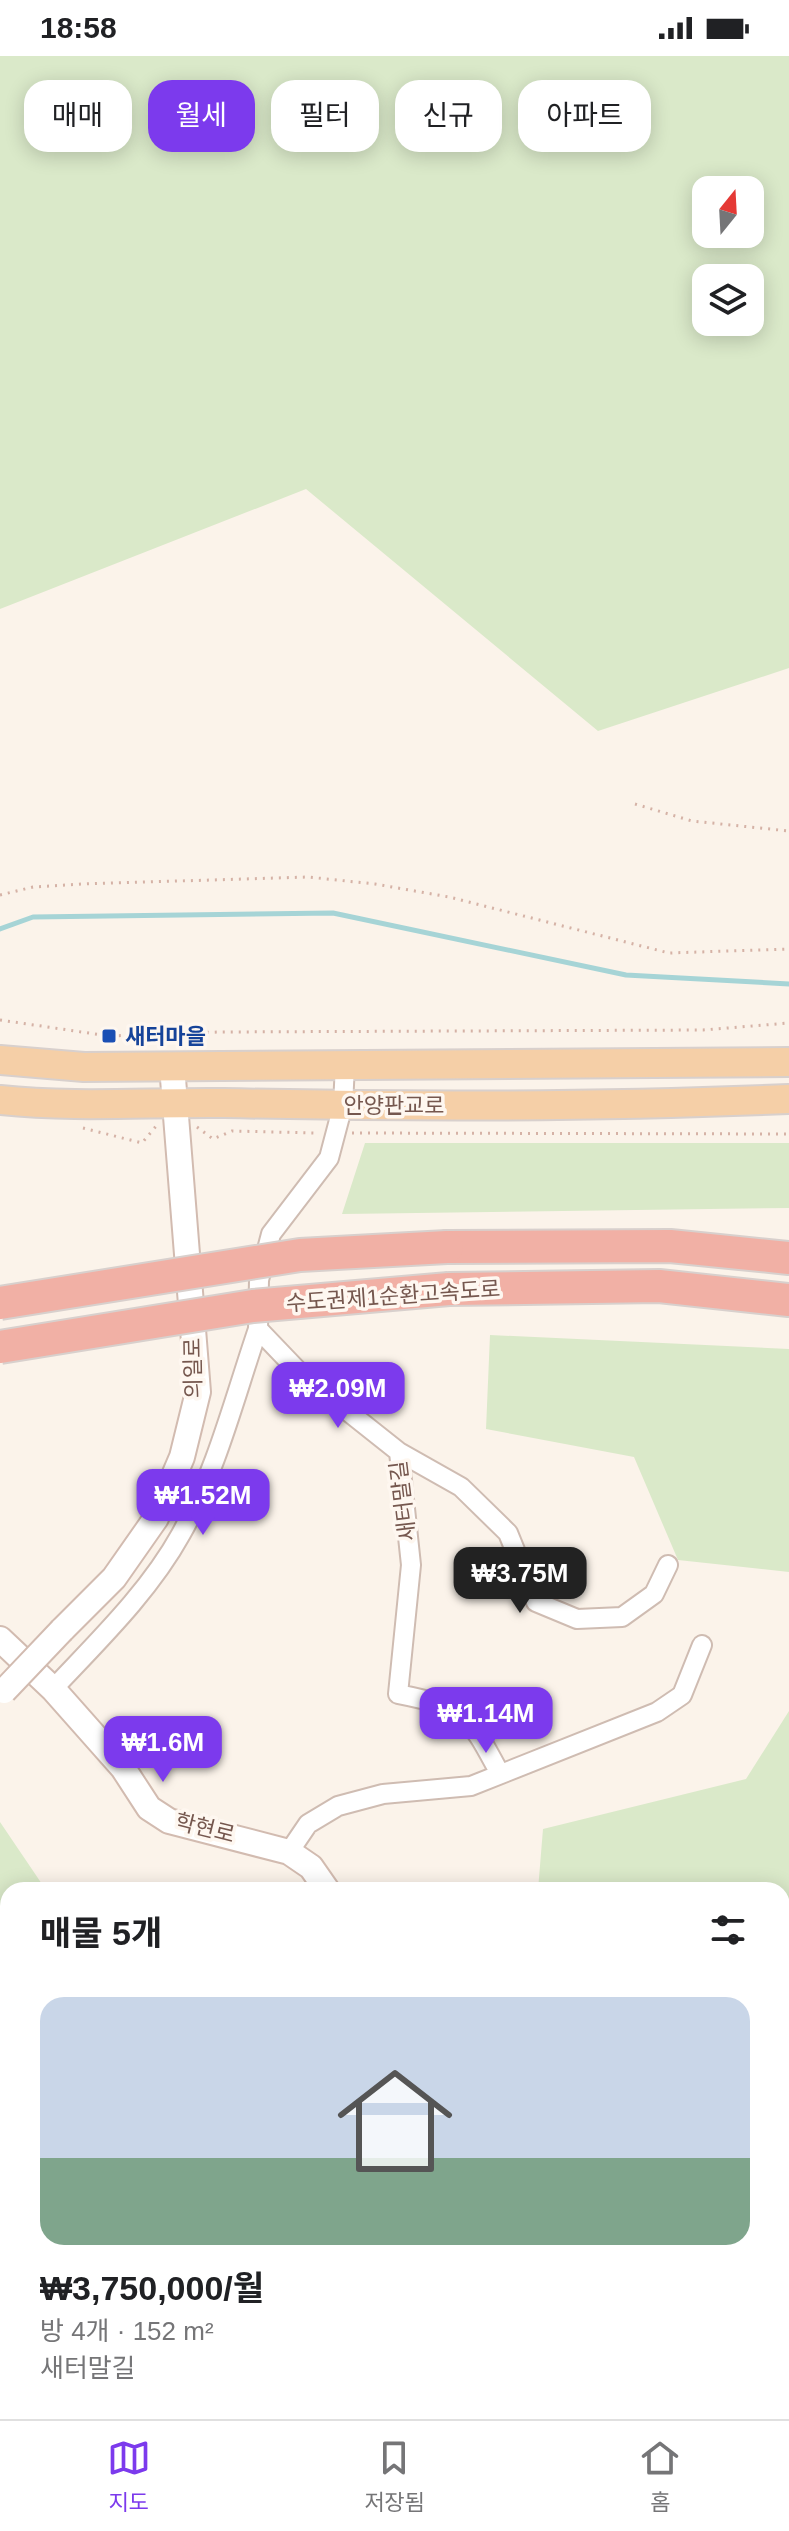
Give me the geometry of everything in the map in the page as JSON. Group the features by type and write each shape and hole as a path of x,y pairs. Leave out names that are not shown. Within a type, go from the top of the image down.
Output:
{"highway":[{"name":"수도권제1순환고속도로","path":"0,1303 300,1255 447,1247 670,1246 789,1258"},
{"name":"수도권제1순환고속도로","path":"0,1347 253,1306 449,1289 659,1286 789,1300"}],"main road":[{"name":"안양판교로","path":"0,1060 84,1067 789,1062"},
{"name":"의일로","path":"1,1693 114,1578 156,1518 182,1457 198,1392 172,1066"},
{"name":"안양판교로","path":"0,1100 174,1112 343,1105 684,1104 789,1099"},
{"name":"학현로","path":"0,1639 53,1689 123,1768 149,1808 169,1821 289,1852 311,1867 321,1882"}],"street":[{"path":"53,1689 121,1616 181,1534 214,1457 258,1329 259,1280 271,1234 329,1158 343,1105 345,1065"},
{"name":"새터말길","path":"258,1329 302,1375 399,1452 411,1565 398,1694 444,1703 475,1727 499,1772"},
{"path":"399,1452 461,1487 508,1533 536,1602 577,1619 622,1617 654,1594 668,1565"},
{"path":"289,1852 308,1824 338,1806 383,1794 471,1786 499,1772 657,1712 682,1695 702,1645"}],"path":[{"path":"635,804 692,821 789,831"},
{"path":"0,895 33,887 82,884 308,877 375,884 449,897 669,953 789,949"},
{"path":"0,1020 109,1036 235,1031 703,1030 789,1023"},
{"path":"75,1127 105,1131 142,1143 160,1122 174,1112 213,1139 232,1131 789,1134"}],"green space":[{"path":"0,56 789,56 789,668 598,731 306,489 0,609"},
{"path":"365,1143 789,1143 789,1208 342,1214"},
{"path":"490,1335 789,1349 789,1572 678,1560 634,1457 486,1429"},
{"path":"789,1711 789,1882 539,1882 543,1829 746,1779"},
{"path":"0,1822 41,1882 0,1882"}],"waterway":[{"path":"0,929 33,917 333,913 626,975 789,984"}],"place":[{"name":"새터마을","path":"109,1036"}]}
